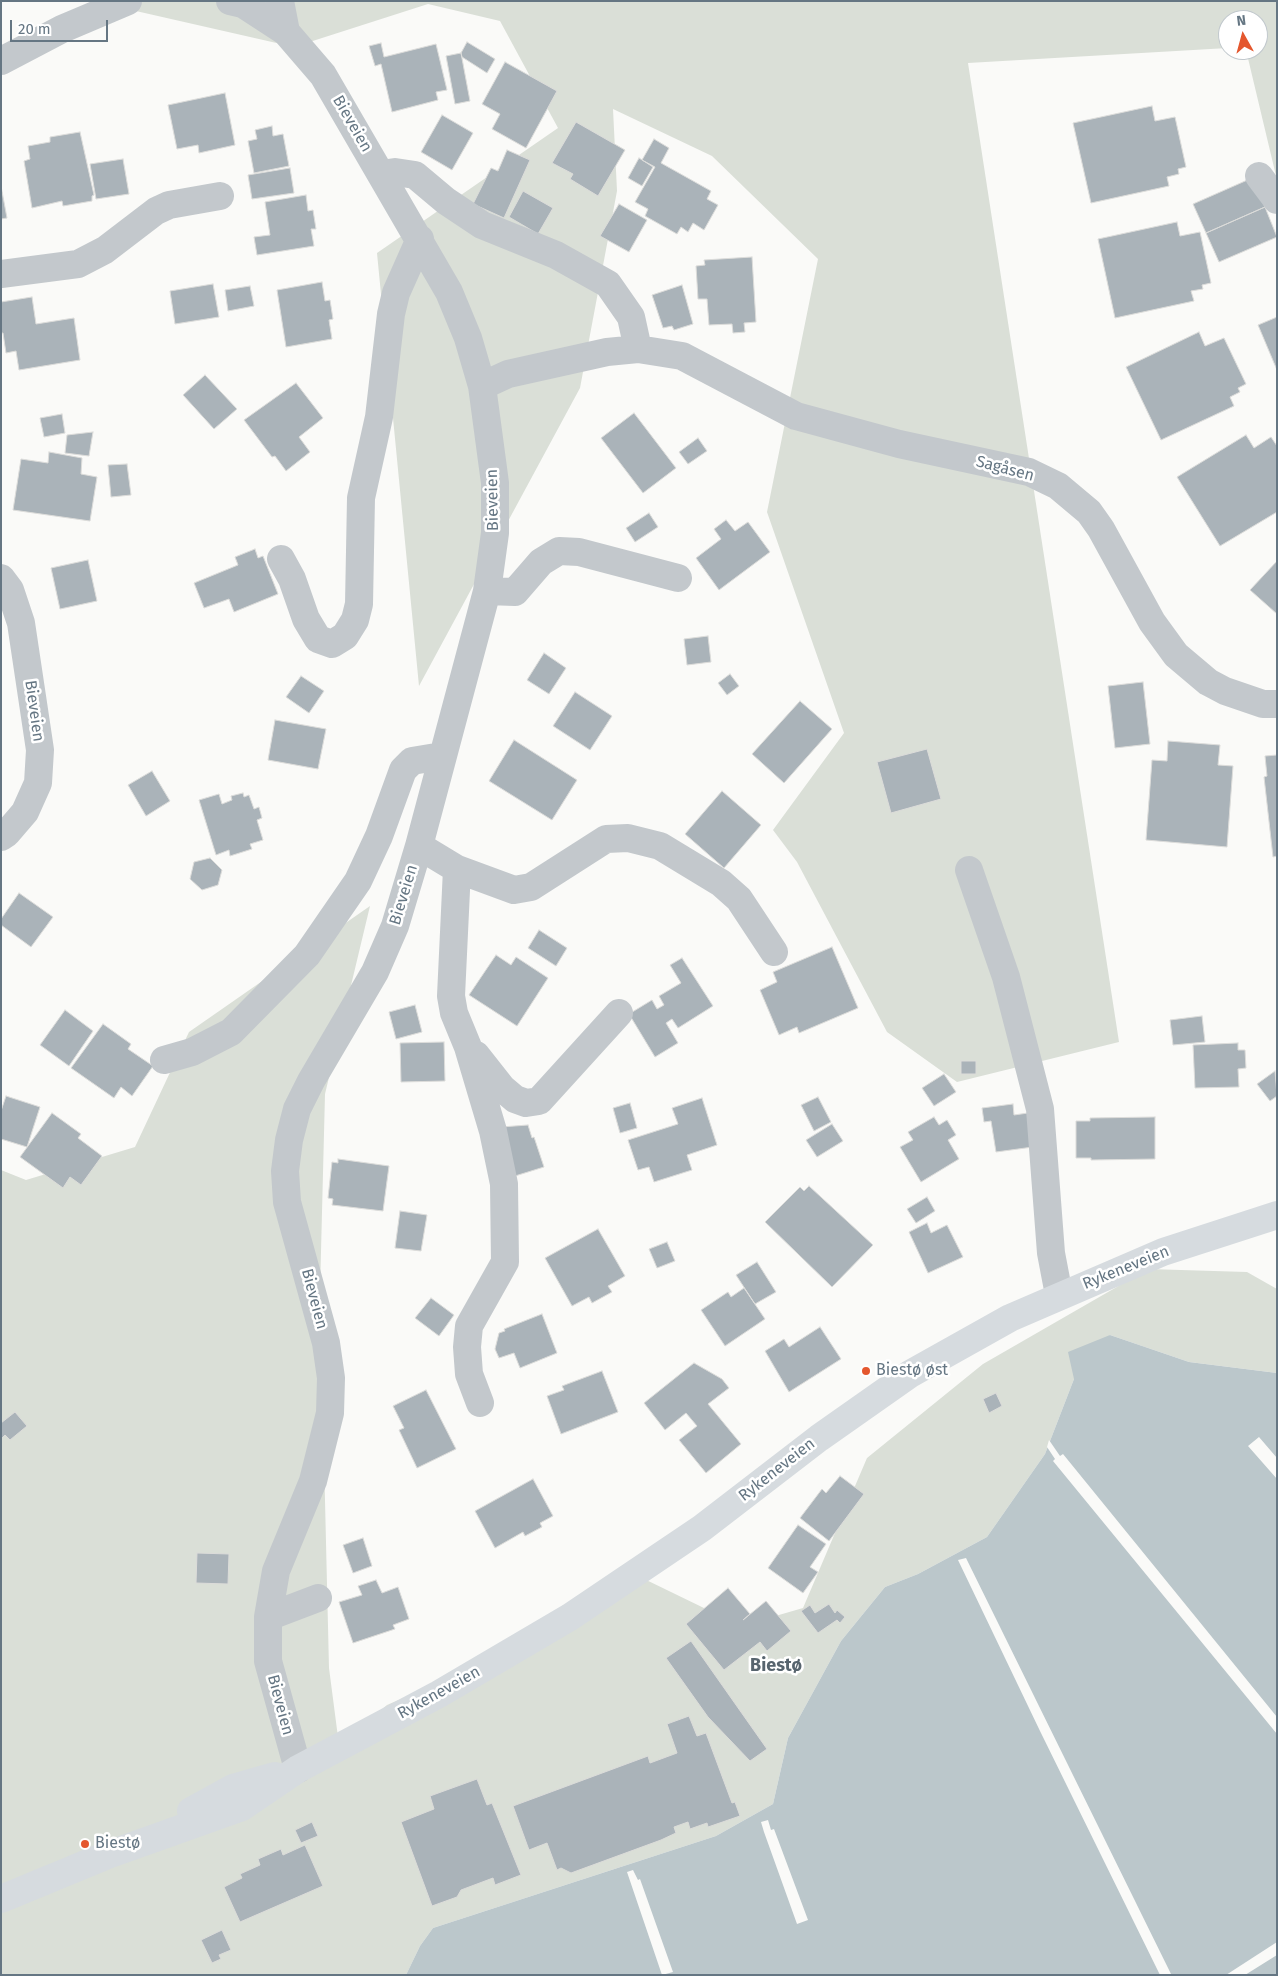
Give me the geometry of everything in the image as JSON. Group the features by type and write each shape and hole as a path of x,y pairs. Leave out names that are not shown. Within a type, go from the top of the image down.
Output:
{"main road":[{"name":"Rykeneveien","path":"1,1899 110,1854 242,1807 298,1769 439,1694 570,1617 702,1528 819,1438 910,1374 1010,1318 1059,1295 1164,1252 1277,1215"}],"street":[{"path":"1,61 62,29 128,1"},
{"name":"Bieveien","path":"230,1 243,4 286,32 323,75 420,239 449,292 468,338 482,386 495,483 495,533 487,590 419,846 395,926 375,972 310,1081 297,1109 288,1140 287,1202 326,1343 331,1378 330,1413 313,1481 276,1571 268,1617 268,1661 298,1769"},
{"name":"Bieveien","path":"280,1 286,32"},
{"path":"381,174 395,172 415,175 446,201 482,225 556,255 608,284 631,317 638,349 607,352 508,374 482,386"},
{"path":"1259,176 1277,200"},
{"path":"1,274 78,264 105,250 156,211 169,205 220,196"},
{"path":"281,559 292,579 313,633 324,643 332,644 345,636 355,620 359,604 361,498 379,417 391,314 396,293 420,239"},
{"name":"Sagåsen","path":"638,349 682,356 796,416 899,444 1029,472 1058,486 1089,512 1102,529 1152,622 1176,655 1208,682 1224,691 1263,704 1277,704"},
{"path":"487,590 516,592 541,562 559,550 579,552 678,578"},
{"name":"Bieveien","path":"1,578 10,590 21,623 40,750 38,783 35,790 25,812 8,833 1,837"},
{"path":"164,1060 192,1052 231,1032 308,955 358,881 379,836 403,770 412,761 442,756"},
{"name":"Bieveien","path":"419,846 457,869 514,890 531,888 606,840 628,838 660,846 720,883 739,899 774,952"},
{"path":"457,869 451,996 454,1013 468,1047 493,1131 504,1184 505,1262 469,1326 467,1347 469,1374 480,1404"},
{"path":"969,870 1006,977 1040,1109 1051,1253 1059,1295"},
{"path":"468,1047 502,1088 515,1099 526,1103 540,1101 619,1014"},
{"path":"268,1617 318,1598"}],"shaded area":[{"path":"92,1 1277,1 1277,180 1248,60 1268,60 1268,10 1218,10 1218,49 968,63 1119,1042 957,1082 887,1032 797,862 773,830 844,733 767,512 818,259 712,156 613,109 617,191 580,388 419,686 377,253 558,128 500,21 428,4 294,47"},
{"path":"370,906 325,1094 320,1291 329,1668 339,1745 387,1705 467,1670 636,1575 741,1626 803,1608 867,1458 983,1364 1148,1269 1247,1272 1277,1289 1277,1373 1189,1362 1110,1335 1074,1379 1045,1454 987,1537 918,1574 885,1587 841,1641 788,1738 773,1804 716,1836 433,1928 420,1946 406,1975 1,1975 1,1170 26,1180 135,1147 189,1032"},
{"path":"1110,1335 1189,1362 1277,1373 1277,1975 406,1975 420,1946 433,1928 716,1836 773,1804 788,1738 841,1641 885,1587 918,1574 987,1537 1045,1454 1074,1379 1068,1352"}],"pier":[{"path":"1259,1437 1277,1458 1277,1479 1248,1446"},
{"path":"1049,1440 1060,1456 1063,1454 1277,1717 1277,1734 1053,1461 1055,1459 1047,1447"},
{"path":"966,1558 1170,1975 1160,1975 1040,1731 958,1560"},
{"path":"768,1820 771,1830 774,1829 808,1920 797,1924 761,1822"},
{"path":"633,1870 638,1880 640,1879 673,1972 662,1975 627,1872"},
{"path":"1277,1942 1277,1955 1245,1975 1226,1975"}],"building":[{"path":"467,42 495,59 487,73 462,57 461,53"},
{"path":"381,43 384,57 436,44 447,90 436,92 438,100 392,112 381,64 375,66 369,46"},
{"path":"461,53 470,101 455,104 446,56"},
{"path":"505,62 557,91 526,148 492,129 500,114 482,104"},
{"path":"225,93 235,145 199,153 198,145 177,149 168,105"},
{"path":"1152,106 1155,121 1175,117 1186,167 1178,169 1179,174 1167,177 1169,186 1091,203 1073,123"},
{"path":"442,115 473,133 452,170 421,152"},
{"path":"576,122 625,150 598,196 570,179 573,174 552,163"},
{"path":"272,126 273,136 283,134 289,166 254,173 248,141 257,139 255,130"},
{"path":"80,132 94,195 92,196 92,201 63,206 62,201 32,208 24,161 30,159 28,146 50,142 50,137"},
{"path":"654,139 669,148 661,163 711,191 707,199 718,205 704,230 693,223 688,232 681,227 677,234 645,216 648,209 635,202 655,167 642,160"},
{"path":"507,150 530,160 504,218 473,204 491,168 498,171"},
{"path":"639,158 653,167 642,186 628,178"},
{"path":"123,159 129,194 96,199 90,164"},
{"path":"290,168 294,193 252,199 248,175"},
{"path":"1252,178 1265,207 1206,233 1193,204"},
{"path":"1,186 7,218 1,219"},
{"path":"523,191 553,208 538,234 509,217"},
{"path":"306,195 308,211 313,210 316,229 311,229 314,246 257,255 254,237 270,235 265,202"},
{"path":"619,204 647,220 629,252 600,236"},
{"path":"1265,207 1277,237 1219,262 1206,233"},
{"path":"1177,222 1180,236 1200,232 1211,283 1202,285 1203,289 1191,291 1194,301 1115,318 1098,239"},
{"path":"752,257 756,322 744,323 745,332 733,333 732,324 709,325 707,299 698,299 696,266 705,265 704,260"},
{"path":"322,282 325,301 330,300 333,319 329,320 332,339 286,347 277,290"},
{"path":"213,284 219,317 175,324 170,291"},
{"path":"682,285 693,324 674,330 672,326 663,328 652,295"},
{"path":"250,286 254,306 228,311 225,290"},
{"path":"32,297 36,324 74,318 80,360 19,370 16,351 6,353 3,333 1,333 1,302"},
{"path":"1277,317 1277,370 1258,325"},
{"path":"1199,332 1205,346 1224,338 1246,384 1238,388 1240,392 1230,397 1234,406 1161,440 1126,367"},
{"path":"205,375 237,409 214,429 183,395"},
{"path":"296,383 323,418 299,437 310,452 286,471 275,456 272,457 244,420"},
{"path":"634,413 676,468 643,493 601,438"},
{"path":"62,414 65,433 44,437 40,418"},
{"path":"93,432 89,456 65,453 67,435"},
{"path":"1246,435 1254,448 1271,437 1277,446 1277,512 1220,546 1177,477"},
{"path":"698,438 707,451 688,464 679,452"},
{"path":"49,452 82,458 81,474 97,477 90,521 13,510 21,459 48,463"},
{"path":"127,464 131,495 111,497 108,465"},
{"path":"649,513 658,527 635,542 626,528"},
{"path":"726,520 735,531 748,522 770,552 719,590 696,558 721,539 714,529"},
{"path":"255,549 258,558 263,556 278,594 234,612 229,599 204,608 194,583 238,565 235,557"},
{"path":"88,560 97,601 60,609 51,568"},
{"path":"1277,561 1277,614 1250,590"},
{"path":"708,636 711,662 687,665 684,639"},
{"path":"544,653 566,668 549,694 527,680"},
{"path":"730,674 739,686 727,695 718,683"},
{"path":"301,676 324,691 309,713 286,697"},
{"path":"1143,682 1150,744 1115,748 1108,686"},
{"path":"575,692 612,716 590,750 553,726"},
{"path":"800,701 832,729 784,783 752,754"},
{"path":"275,720 326,729 318,769 268,760"},
{"path":"514,740 577,780 552,820 489,781"},
{"path":"1168,741 1220,745 1218,765 1233,766 1227,847 1146,840 1152,760 1167,761"},
{"path":"927,749 941,799 891,813 877,762"},
{"path":"1277,755 1277,856 1273,857 1264,777 1267,776 1265,756"},
{"path":"152,771 170,801 146,816 128,785"},
{"path":"722,791 761,825 724,868 685,834"},
{"path":"243,793 244,797 249,795 254,809 259,807 262,818 257,820 263,840 250,844 252,849 230,856 229,850 216,855 199,800 219,794 222,804 232,800 231,796"},
{"path":"210,858 222,870 218,885 202,890 190,879 194,862"},
{"path":"19,893 53,917 31,947 1,925 1,919"},
{"path":"539,930 567,948 556,966 528,948"},
{"path":"832,947 858,1008 799,1033 797,1027 779,1035 760,990 777,982 773,972"},
{"path":"496,955 511,965 516,957 548,978 517,1026 469,995"},
{"path":"682,958 713,1006 678,1028 672,1019 666,1023 678,1043 655,1057 629,1014 652,1000 657,1009 664,1005 659,996 681,983 670,965"},
{"path":"415,1005 422,1032 396,1039 389,1012"},
{"path":"65,1010 93,1031 69,1066 40,1045"},
{"path":"1202,1016 1205,1042 1173,1045 1170,1020"},
{"path":"103,1024 131,1044 128,1049 153,1066 132,1096 121,1087 114,1098 71,1068"},
{"path":"444,1042 445,1081 401,1082 400,1043"},
{"path":"1238,1043 1238,1050 1245,1050 1246,1068 1238,1069 1239,1087 1195,1088 1193,1045"},
{"path":"961,1061 976,1061 976,1074 961,1074"},
{"path":"1275,1071 1277,1096 1270,1101 1257,1084"},
{"path":"944,1074 956,1092 934,1106 922,1088"},
{"path":"6,1096 40,1107 27,1147 1,1139 1,1111"},
{"path":"818,1097 831,1122 814,1131 801,1105"},
{"path":"702,1098 717,1145 687,1155 692,1170 654,1182 649,1167 638,1170 628,1140 678,1124 672,1108"},
{"path":"630,1103 637,1128 620,1133 613,1108"},
{"path":"1013,1104 1014,1115 1028,1113 1033,1147 996,1152 991,1121 984,1122 982,1108"},
{"path":"52,1113 81,1134 78,1138 102,1156 81,1185 70,1177 63,1188 20,1157"},
{"path":"934,1117 939,1125 947,1120 956,1135 948,1140 959,1159 921,1182 900,1147 913,1140 908,1132"},
{"path":"1155,1117 1155,1159 1091,1160 1091,1158 1076,1158 1076,1121 1090,1121 1090,1118"},
{"path":"832,1124 843,1141 817,1157 806,1140"},
{"path":"528,1125 544,1167 515,1176 501,1127"},
{"path":"338,1159 389,1166 383,1211 332,1205 333,1199 328,1198 332,1162 338,1163"},
{"path":"809,1186 873,1245 832,1287 765,1222 800,1187 804,1191"},
{"path":"927,1197 935,1211 916,1223 907,1209"},
{"path":"400,1211 427,1215 421,1251 395,1248"},
{"path":"927,1223 931,1233 947,1225 963,1257 928,1273 909,1232"},
{"path":"598,1229 625,1276 608,1286 612,1292 592,1303 589,1297 572,1306 545,1258"},
{"path":"667,1242 675,1261 657,1268 649,1249"},
{"path":"757,1262 776,1292 755,1304 736,1275"},
{"path":"744,1288 765,1319 725,1346 701,1310 728,1292 731,1297"},
{"path":"431,1298 454,1315 439,1336 415,1318"},
{"path":"542,1314 557,1353 520,1368 514,1353 499,1358 495,1349 499,1333 505,1331 504,1329"},
{"path":"820,1327 841,1359 789,1392 765,1351 784,1339 789,1347"},
{"path":"694,1363 722,1379 729,1388 708,1404 741,1444 706,1473 679,1440 697,1426 686,1413 665,1430 644,1403"},
{"path":"602,1371 618,1412 561,1434 547,1396 564,1390 562,1386"},
{"path":"426,1390 456,1449 417,1468 399,1430 404,1428 393,1406"},
{"path":"996,1393 1002,1406 989,1413 983,1399"},
{"path":"15,1412 27,1426 10,1440 5,1435 1,1439 1,1423"},
{"path":"840,1476 864,1494 829,1541 800,1518 822,1489 826,1493"},
{"path":"533,1479 553,1516 540,1523 542,1527 525,1536 523,1532 495,1548 475,1511"},
{"path":"798,1525 826,1544 810,1567 818,1572 803,1593 768,1568"},
{"path":"363,1538 372,1566 353,1573 343,1545"},
{"path":"197,1553 229,1554 228,1584 196,1583"},
{"path":"376,1580 382,1593 398,1587 409,1619 393,1625 395,1629 353,1643 339,1602 362,1595 358,1586"},
{"path":"728,1588 750,1614 743,1620 766,1601 791,1631 767,1651 760,1642 724,1670 686,1624"},
{"path":"829,1604 835,1613 837,1610 845,1617 840,1623 837,1620 818,1633 801,1611 810,1605 815,1613"},
{"path":"691,1641 767,1749 750,1761 708,1717 666,1658"},
{"path":"689,1716 697,1736 706,1733 732,1803 735,1802 740,1816 708,1827 707,1823 690,1829 688,1822 674,1827 676,1833 661,1840 571,1873 561,1868 557,1870 547,1843 529,1850 513,1806 648,1756 650,1763 677,1753 667,1724"},
{"path":"477,1779 487,1805 492,1803 521,1875 495,1885 493,1878 461,1890 457,1897 432,1906 401,1822 434,1809 430,1796"},
{"path":"312,1822 318,1836 301,1843 295,1830"},
{"path":"305,1845 323,1886 240,1922 224,1887 242,1878 240,1874 260,1865 258,1859 281,1849 283,1855"},
{"path":"222,1930 231,1950 219,1955 221,1959 212,1963 201,1940"}],"place":[{"name":"Biestø øst","path":"866,1371"},
{"name":"Biestø","path":"85,1844"}],"district":[{"name":"Biestø","path":"776,1666"}]}
